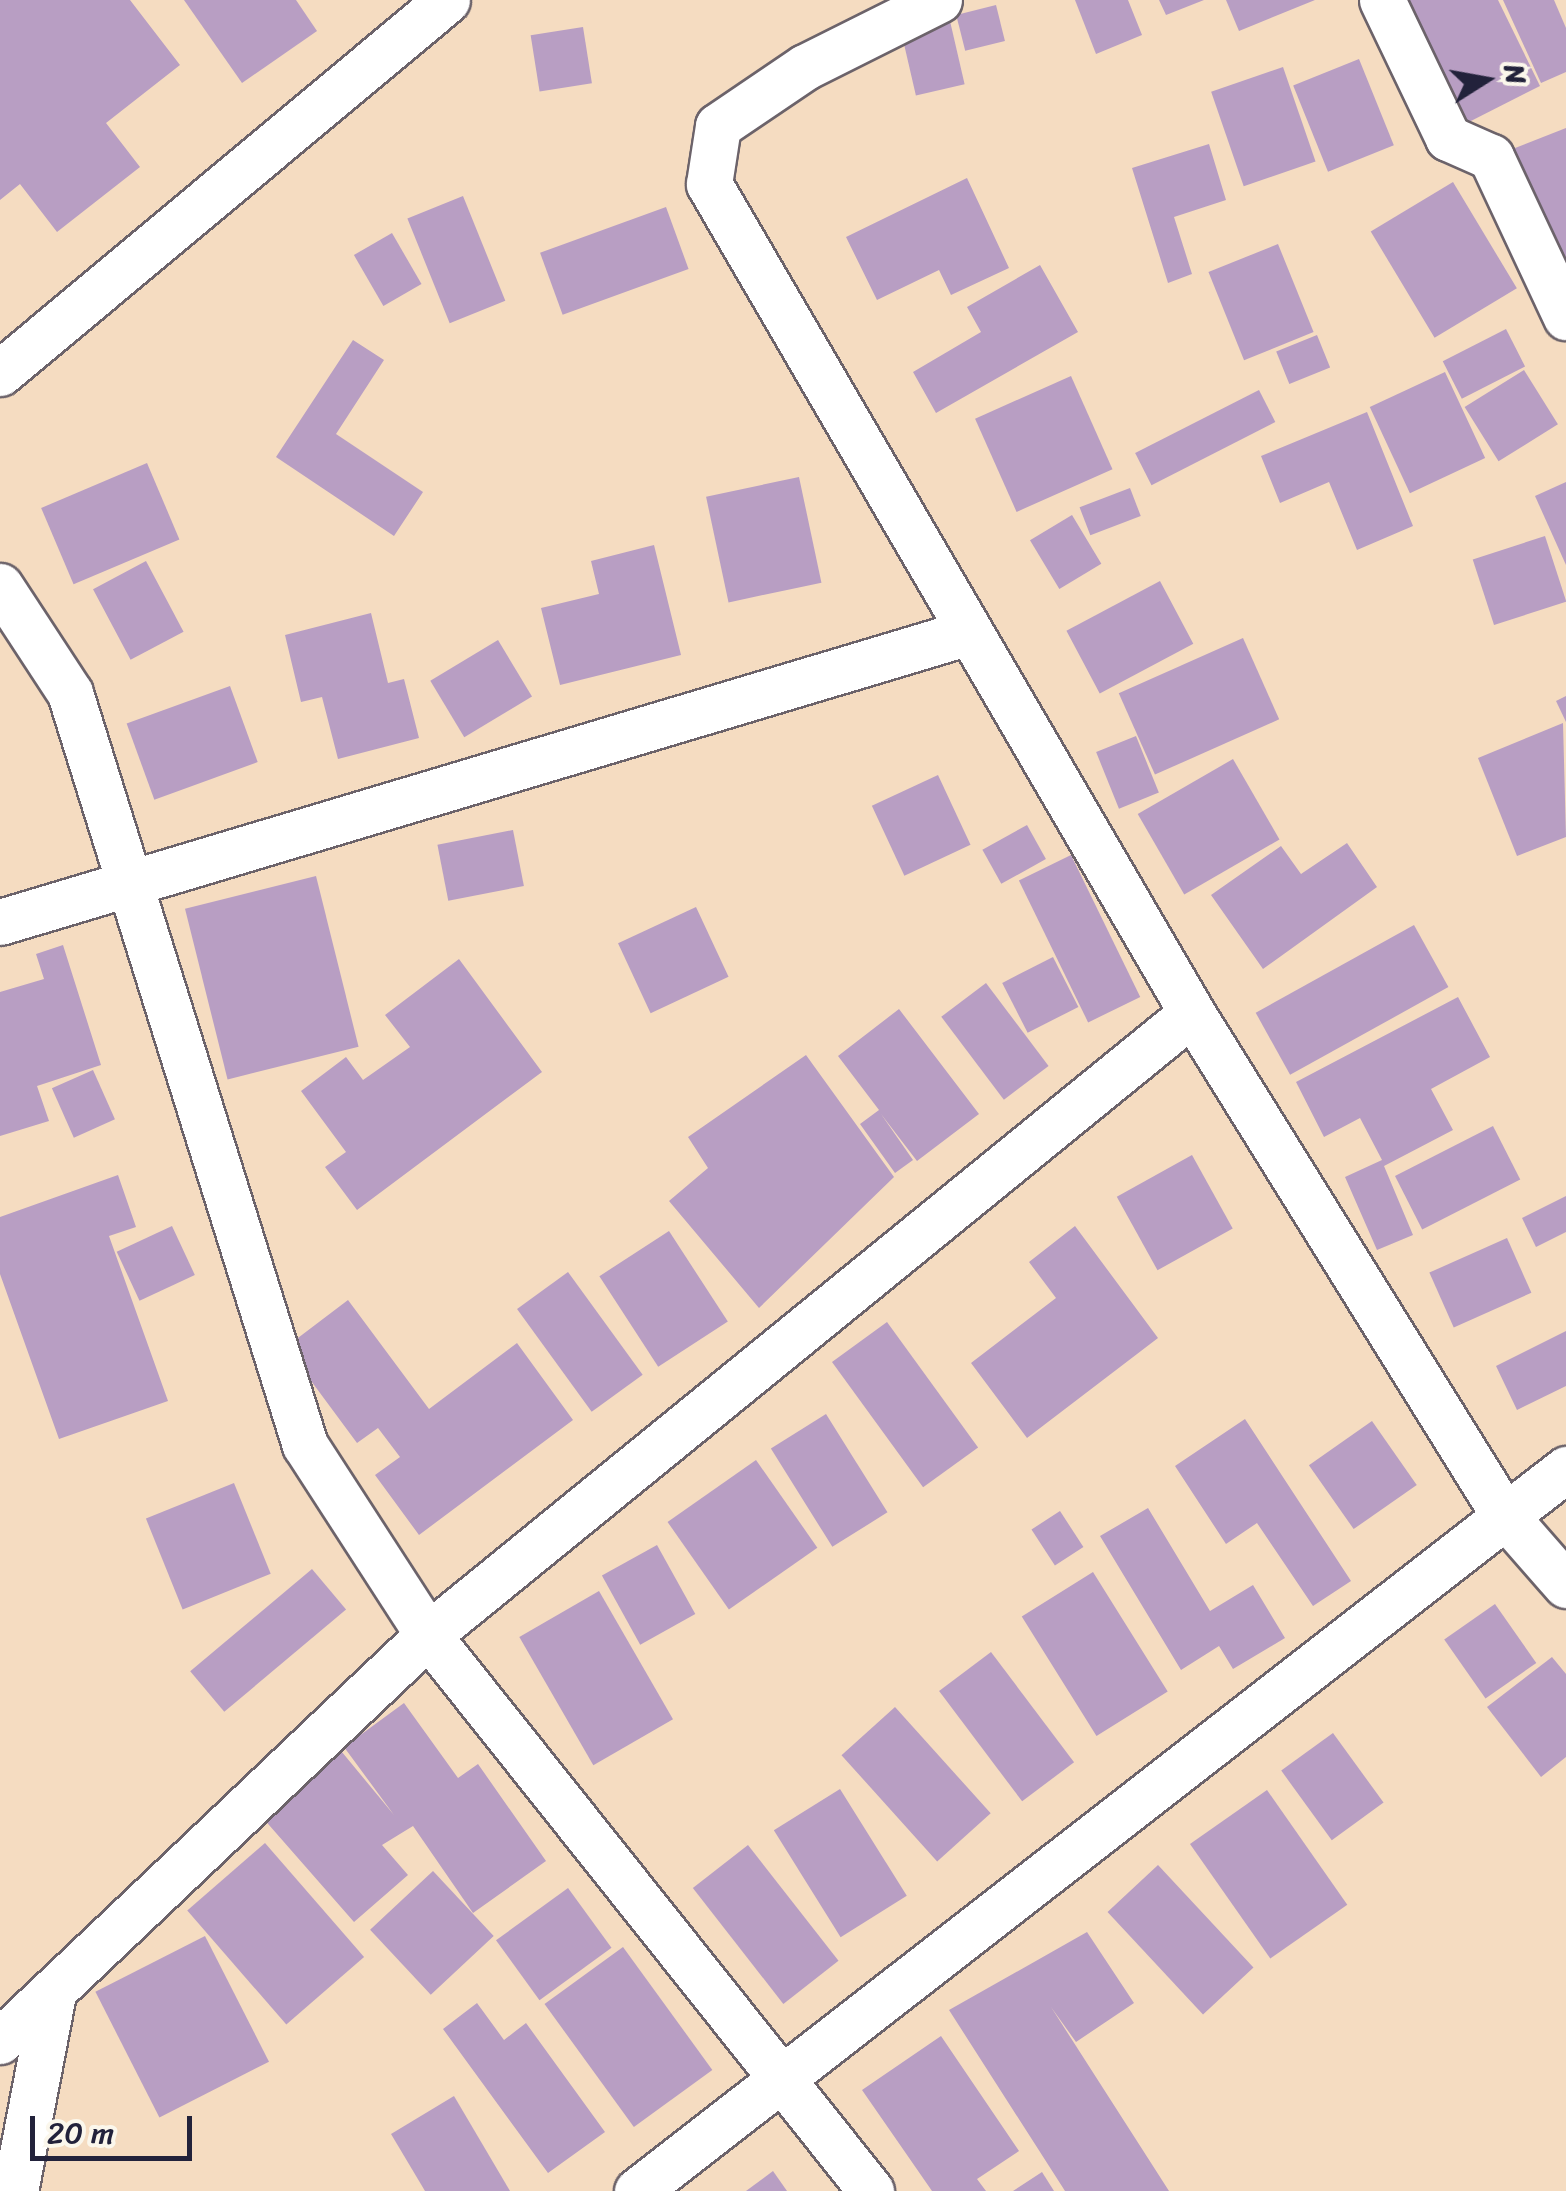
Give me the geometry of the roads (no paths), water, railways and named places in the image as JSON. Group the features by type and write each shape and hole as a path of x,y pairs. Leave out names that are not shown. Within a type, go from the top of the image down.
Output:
{"street":[{"path":"0,374 447,0"},
{"path":"939,0 805,67 718,126 709,184 1192,1014 1502,1512 1566,1584"},
{"path":"1382,0 1448,138 1491,157 1566,317"},
{"path":"0,586 70,693 133,878 305,1444 428,1635 871,2191"},
{"path":"0,922 133,878 969,632"},
{"path":"0,2041 428,1635 1192,1014"},
{"path":"637,2191 780,2074 1502,1512 1566,1469"},
{"path":"15,2191 53,1994"}]}
